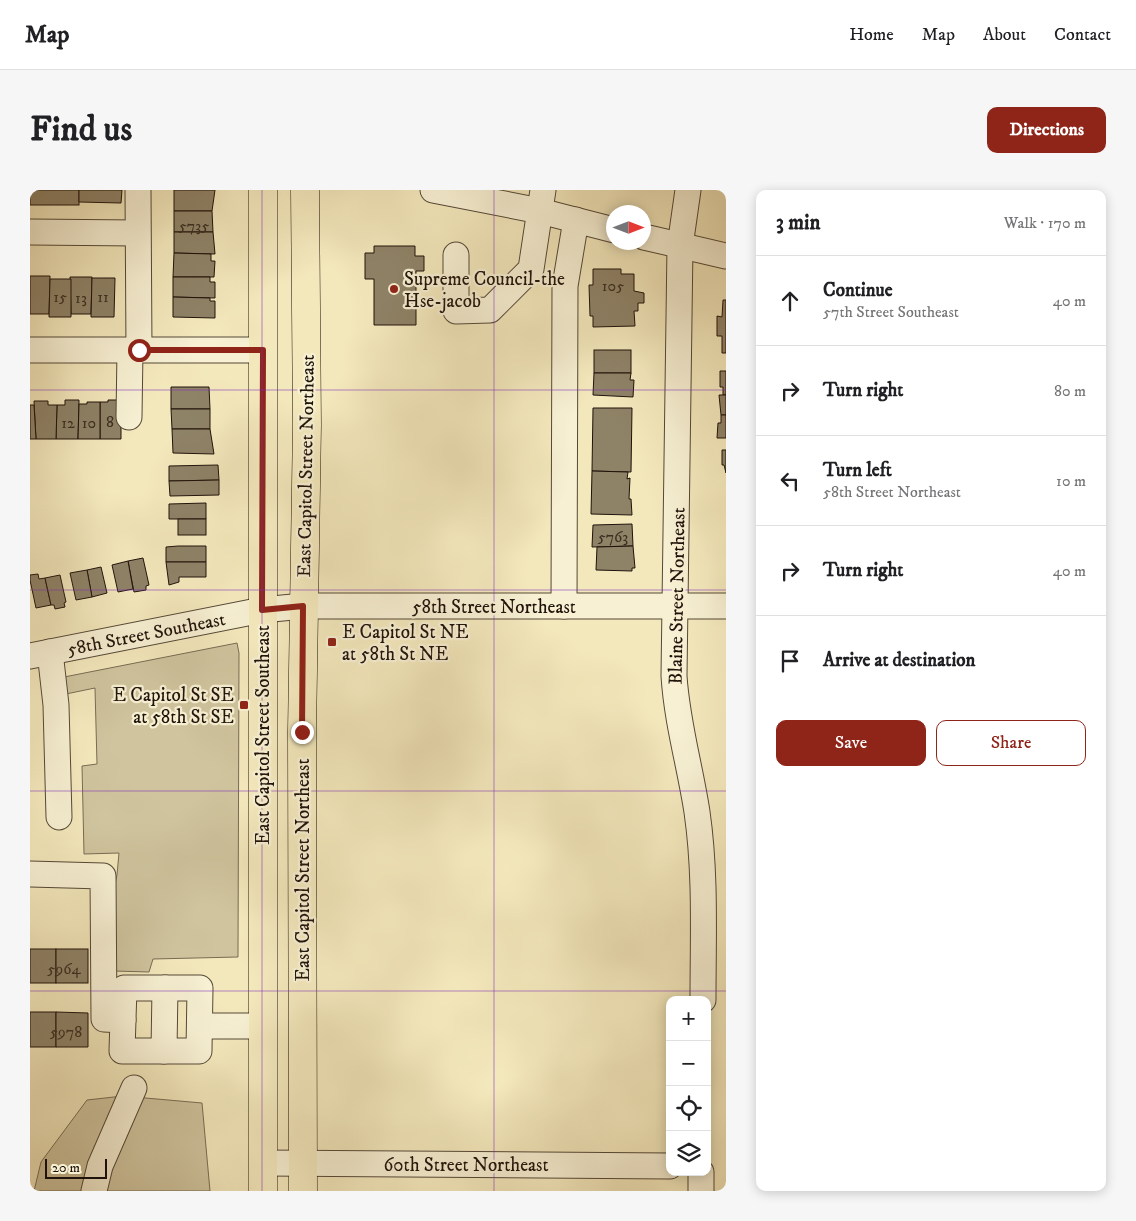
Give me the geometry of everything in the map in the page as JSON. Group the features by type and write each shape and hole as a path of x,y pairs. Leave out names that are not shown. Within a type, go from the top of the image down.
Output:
{"main road":[{"name":"East Capitol Street Southeast","path":"263,190 263,1191"},
{"name":"East Capitol Street Northeast","path":"303,1191 303,606 307,425 305,190"}],"street":[{"path":"129,417 134,350 138,190"},
{"path":"433,190 542,201 576,220 606,228"},
{"name":"Blaine Street Northeast","path":"688,190 680,246 676,708 697,811 704,872 703,996"},
{"path":"456,255 456,311 490,310 531,269 542,201"},
{"path":"564,606 565,286 576,220"},
{"path":"30,232 137,233"},
{"path":"651,239 726,256"},
{"path":"30,350 263,350"},
{"name":"58th Street Northeast","path":"262,610 303,606 726,606"},
{"name":"58th Street Southeast","path":"40,654 262,610"},
{"path":"40,654 56,705 59,817"},
{"path":"30,874 103,876 104,1019 123,1020"},
{"path":"124,988 165,988 200,988 199,1051 122,1051 124,988"},
{"path":"164,1051 165,988"},
{"path":"200,1026 262,1026"},
{"path":"94,1191 100,1166 134,1088"},
{"name":"60th Street Northeast","path":"263,1163 666,1166"},
{"path":"701,1176 701,1191"}],"shaded area":[{"path":"237,643 239,653 238,957 153,959 149,972 114,971 108,916 117,875 119,853 84,854 82,766 97,764 95,688 61,695 59,678"},
{"path":"123,1096 202,1103 210,1191 34,1191 41,1162 87,1100"}],"building":[{"path":"30,190 79,190 79,205 30,205"},
{"path":"79,190 122,190 121,203 79,202"},
{"path":"174,190 215,190 212,211 174,211"},
{"path":"174,211 212,211 213,232 174,232"},
{"path":"174,232 213,232 215,254 174,253"},
{"path":"374,246 415,246 415,256 424,256 424,271 416,271 416,325 374,325 374,279 365,279 365,253 374,253"},
{"path":"174,253 211,254 211,261 215,261 214,277 173,277"},
{"path":"593,269 621,269 621,274 634,274 634,291 644,293 644,303 638,303 638,311 634,311 635,326 593,327 593,316 590,316 589,285 593,285"},
{"path":"30,276 50,276 49,314 30,314"},
{"path":"70,277 92,277 91,314 71,314"},
{"path":"173,277 210,277 210,282 215,282 215,298 173,297"},
{"path":"92,278 115,278 114,317 91,317"},
{"path":"50,279 71,279 71,317 49,317"},
{"path":"173,297 210,298 210,301 215,301 215,318 173,317"},
{"path":"723,300 726,300 726,353 722,353 722,336 717,336 717,316 722,317"},
{"path":"594,350 631,350 631,373 594,373"},
{"path":"720,371 726,371 726,395 723,395 723,387 720,387"},
{"path":"594,373 631,373 630,380 634,380 633,397 593,395"},
{"path":"171,387 209,387 210,409 171,409"},
{"path":"719,395 726,395 726,415 721,415"},
{"path":"65,400 79,400 78,439 56,439 57,405 65,405"},
{"path":"108,400 121,400 121,439 100,439 100,402 108,402"},
{"path":"34,401 48,401 48,405 57,405 56,439 36,439"},
{"path":"87,402 100,402 100,439 78,439 79,404 87,404"},
{"path":"30,405 34,405 36,439 30,439"},
{"path":"593,408 632,408 631,472 592,471"},
{"path":"171,409 210,409 210,429 172,429"},
{"path":"721,415 726,415 726,438 717,438 718,423 721,423"},
{"path":"172,429 210,429 214,454 173,453"},
{"path":"722,450 726,450 726,473 724,465 722,465"},
{"path":"218,465 219,480 169,481 169,466"},
{"path":"592,471 628,472 627,479 630,478 629,499 631,499 632,515 591,514"},
{"path":"219,480 219,495 170,496 169,481"},
{"path":"206,503 206,519 169,519 169,504"},
{"path":"178,519 206,519 206,535 178,535"},
{"path":"632,524 633,546 592,547 593,525"},
{"path":"206,546 206,562 166,562 166,547"},
{"path":"633,546 635,568 632,568 632,571 596,570 597,547"},
{"path":"143,558 149,585 146,586 146,590 134,592 128,561"},
{"path":"128,561 133,589 118,592 112,565"},
{"path":"166,562 206,562 206,577 179,577 179,582 169,585"},
{"path":"101,567 107,593 92,597 87,570"},
{"path":"87,570 92,597 76,600 70,573"},
{"path":"38,574 39,579 45,578 51,605 36,608 30,575"},
{"path":"60,575 66,602 64,603 65,607 55,609 54,605 51,605 45,578"},
{"path":"30,949 56,949 56,983 30,983"},
{"path":"56,949 88,949 88,983 56,983"},
{"path":"30,1012 56,1012 56,1047 30,1047"},
{"path":"56,1012 88,1013 88,1047 56,1047"}],"place":[{"name":"Supreme Council-the Hse-jacob","path":"394,289"},
{"name":"E Capitol St NE at 58th St NE","path":"332,642"},
{"name":"E Capitol St SE at 58th St SE","path":"244,705"}],"route":[{"path":"139,350 263,350 262,610 303,606 302,732"}]}
